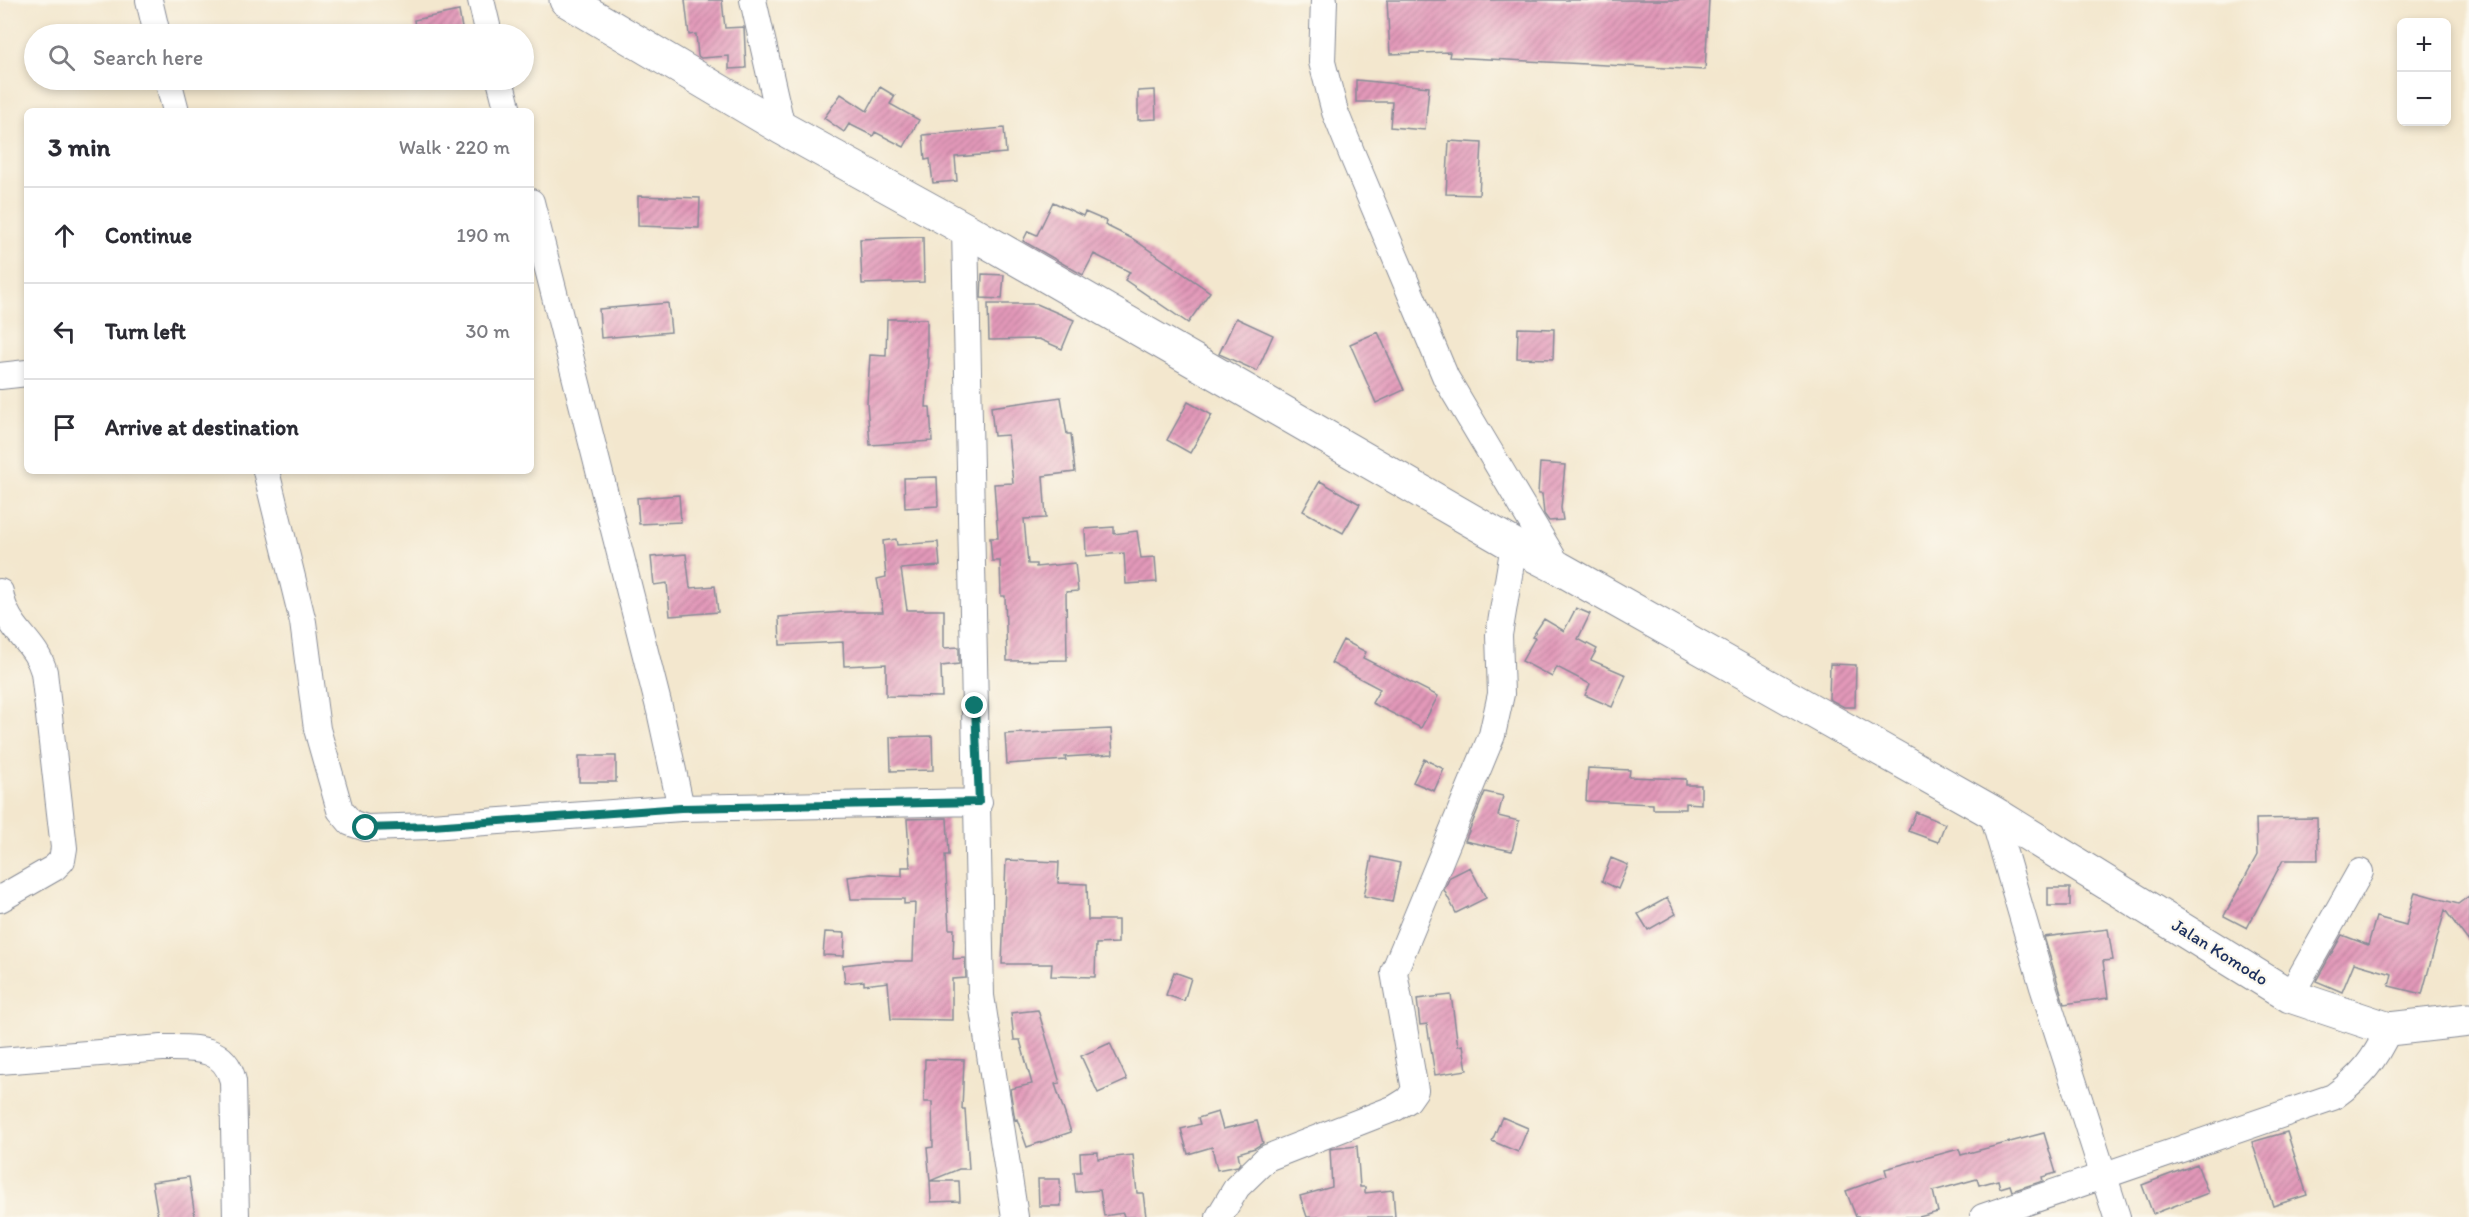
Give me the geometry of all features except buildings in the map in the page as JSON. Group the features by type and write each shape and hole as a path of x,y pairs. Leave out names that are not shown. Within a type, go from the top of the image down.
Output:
{"highway":[{"name":"Jalan Komodo","path":"566,0 782,128 965,229 1514,546 1559,568 1992,812 2290,996 2390,1029 2469,1020"}],"street":[{"path":"149,0 155,24"},
{"path":"481,0 487,24"},
{"path":"753,0 782,128"},
{"path":"1324,0 1322,62 1335,112 1361,176 1446,378 1559,568"},
{"path":"171,90 175,108"},
{"path":"503,90 507,108"},
{"path":"534,214 660,711 681,808"},
{"path":"965,229 979,802 981,996 1015,1217"},
{"path":"0,376 24,373"},
{"path":"267,474 303,622 317,729 340,810 351,823 366,828 432,826 681,808 979,802"},
{"path":"1219,1217 1237,1186 1267,1158 1395,1108 1408,1101 1415,1090 1394,972 1492,735 1501,694 1499,635 1514,546"},
{"path":"0,592 8,619 40,658 44,672 64,848 62,860 54,868 0,899"},
{"path":"1992,812 2043,987 2117,1217"},
{"path":"2290,996 2360,872"},
{"path":"1983,1217 2333,1097 2362,1074 2375,1058 2390,1029"},
{"path":"0,1061 162,1048 188,1048 217,1054 230,1067 233,1081 236,1217"}],"route":[{"path":"366,828 432,826 681,808 979,802 975,706"}]}
